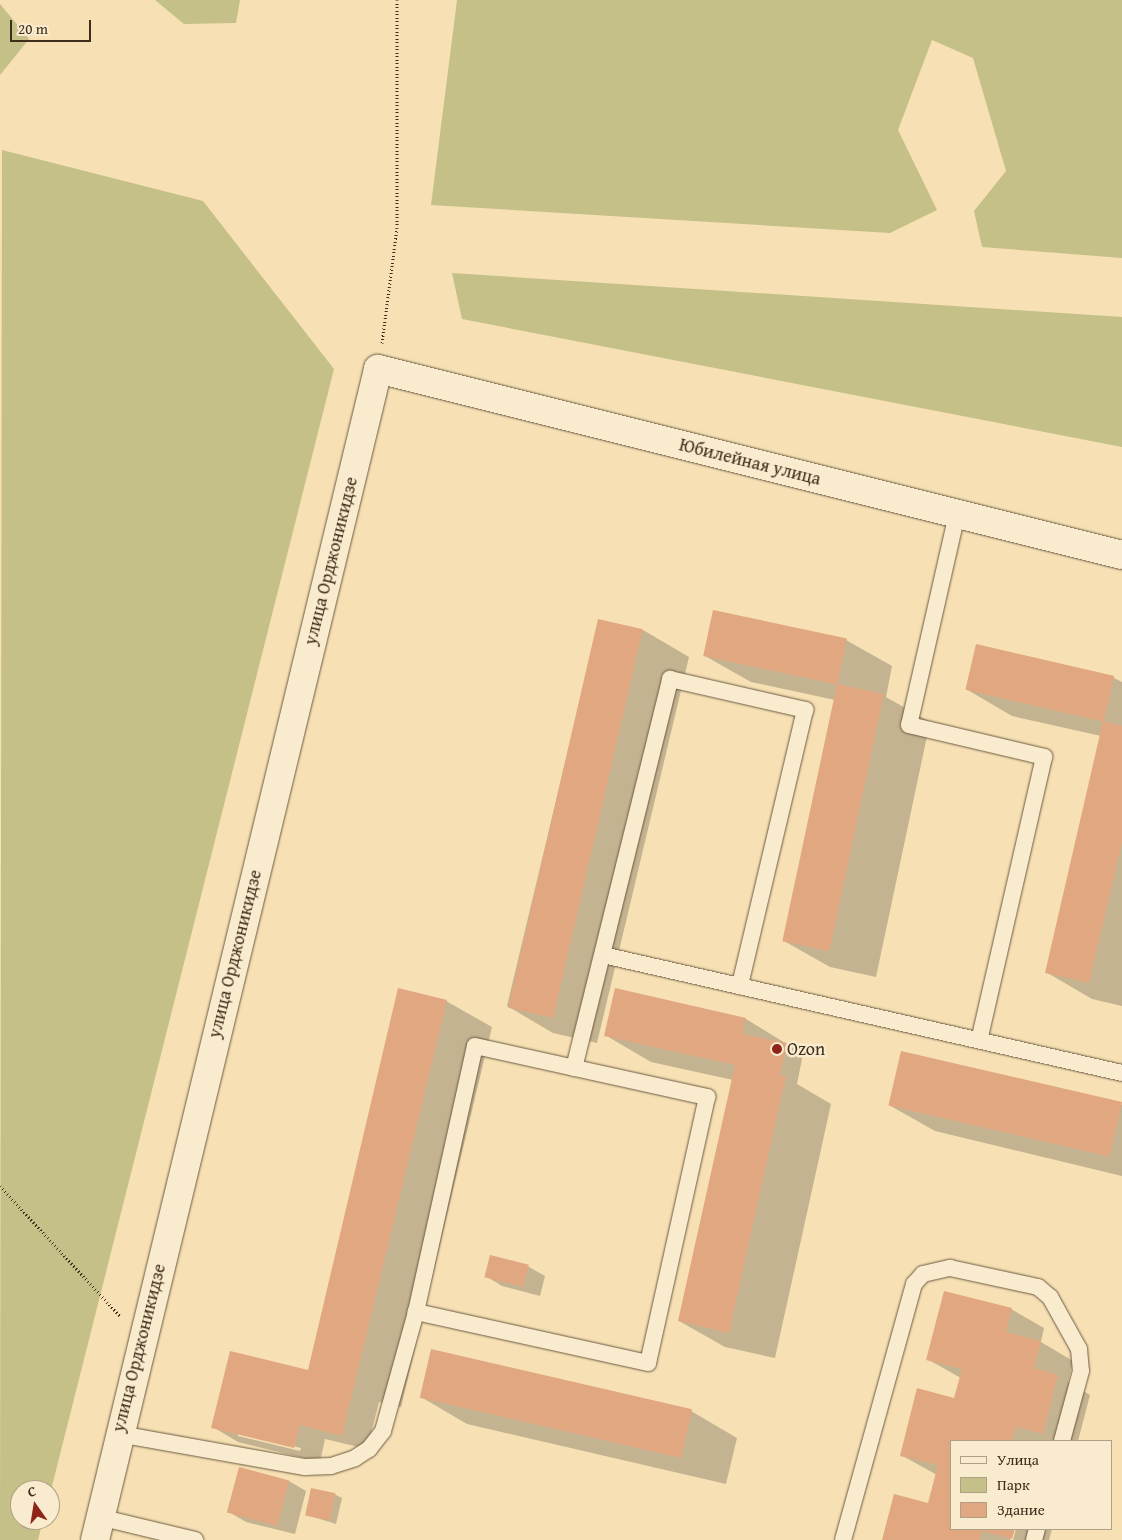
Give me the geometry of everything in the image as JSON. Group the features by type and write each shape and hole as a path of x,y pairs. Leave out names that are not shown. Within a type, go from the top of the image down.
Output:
{"street":[{"name":"Юбилейная улица","path":"378,369 1122,555"},
{"name":"улица Орджоникидзе","path":"97,1528 141,1339 378,369"}],"lane":[{"path":"957,514 909,725 1044,757 979,1040"},
{"path":"574,1068 670,679 805,710 740,986"},
{"path":"603,955 1122,1073"},
{"path":"119,1434 305,1467 332,1466 355,1458 369,1450 383,1431 416,1312 474,1046 707,1097 648,1363 416,1312"},
{"path":"842,1540 914,1284 923,1274 950,1268 1038,1287 1050,1297 1079,1349 1081,1372 1062,1440"},
{"path":"97,1528 195,1540"}],"path":[{"path":"378,369 397,228 397,0"},
{"path":"0,1186 141,1339"}],"green space":[{"path":"155,0 240,0 236,23 184,24"},
{"path":"457,0 1122,0 1122,258 982,247 974,211 1006,171 973,58 932,40 898,130 937,210 890,233 431,205"},
{"path":"0,4 29,39 0,75"},
{"path":"2,150 203,201 334,369 54,1480 10,1480 10,1530 40,1530 38,1540 0,1540"},
{"path":"452,273 1122,317 1122,447 462,319"}],"building":[{"path":"713,610 847,638 837,684 703,656"},
{"path":"598,619 643,629 553,1018 508,1008"},
{"path":"976,644 1114,676 1104,722 965,690"},
{"path":"837,684 884,694 829,951 782,941"},
{"path":"1103,721 1122,726 1122,842 1089,983 1045,973"},
{"path":"398,988 447,1000 342,1436 300,1425 294,1448 211,1428 230,1351 308,1370"},
{"path":"615,988 746,1018 742,1034 787,1043 780,1075 786,1076 729,1333 678,1321 735,1065 604,1036"},
{"path":"901,1051 1122,1102 1110,1157 888,1106"},
{"path":"490,1255 529,1265 523,1287 484,1277"},
{"path":"944,1291 1012,1308 1006,1332 1041,1341 1034,1368 1058,1375 1043,1434 1016,1427 1012,1440 950,1440 950,1530 1015,1530 1012,1539 982,1531 980,1540 882,1540 894,1494 928,1503 938,1465 900,1456 917,1388 954,1398 962,1369 926,1360"},
{"path":"431,1349 692,1409 681,1458 420,1398"},
{"path":"239,1467 289,1480 277,1526 227,1512"},
{"path":"311,1488 335,1493 330,1521 305,1515"}],"place":[{"name":"Ozon","path":"777,1049"}]}
